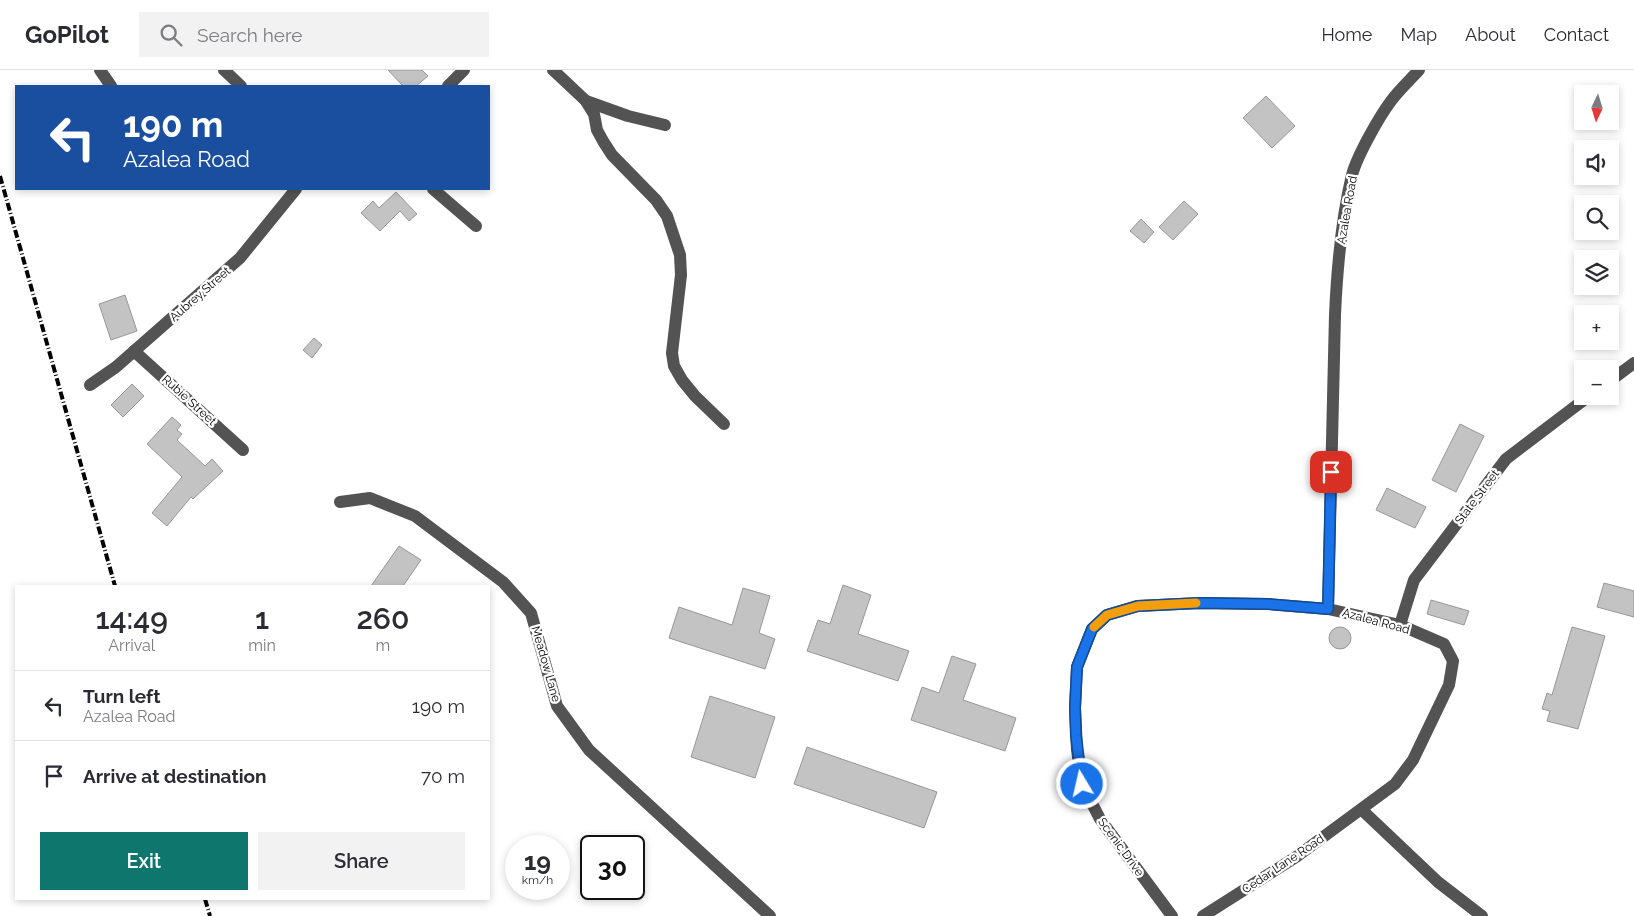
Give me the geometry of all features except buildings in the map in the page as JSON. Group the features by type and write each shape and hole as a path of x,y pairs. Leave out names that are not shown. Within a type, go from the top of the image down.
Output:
{"street":[{"path":"100,70 110,85"},
{"path":"224,70 240,85"},
{"path":"552,70 586,101 594,114 597,130 602,141 612,155 656,200 667,216 680,255 680,276 672,353 674,366 695,396 724,424"},
{"name":"Azalea Road","path":"1362,810 1395,784 1413,760 1448,684 1453,661 1444,644 1400,625 1328,609 1335,315 1337,270 1344,219 1353,174 1372,133 1391,100 1419,70"},
{"path":"449,85 459,72"},
{"path":"586,101 628,116 665,126"},
{"name":"Aubrey Street","path":"90,385 116,368 240,258 295,190"},
{"path":"433,190 476,226"},
{"name":"Rubie Street","path":"134,351 243,450"},
{"path":"1619,374 1634,363"},
{"name":"State Street","path":"1400,625 1414,580 1506,459 1577,405"},
{"name":"Meadow Lane","path":"340,502 370,498 415,516 503,582 531,613 557,706 589,750 770,916"},
{"name":"Scenic Drive","path":"1172,916 1100,819 1082,784 1076,742 1077,667 1092,629 1107,615 1138,606 1200,603 1268,604 1328,609"},
{"path":"1362,810 1438,882 1482,916"},
{"name":"Cedar Lane Road","path":"1203,916 1296,857 1362,810"}],"railway":[{"path":"0,176 115,585"},
{"path":"205,900 210,916"}],"slow traffic":[{"path":"1094,627 1107,615 1138,606 1196,603"}],"route":[{"path":"1082,784 1076,736 1077,667 1092,629 1107,615 1138,606 1200,603 1268,604 1328,609 1331,472"}]}
